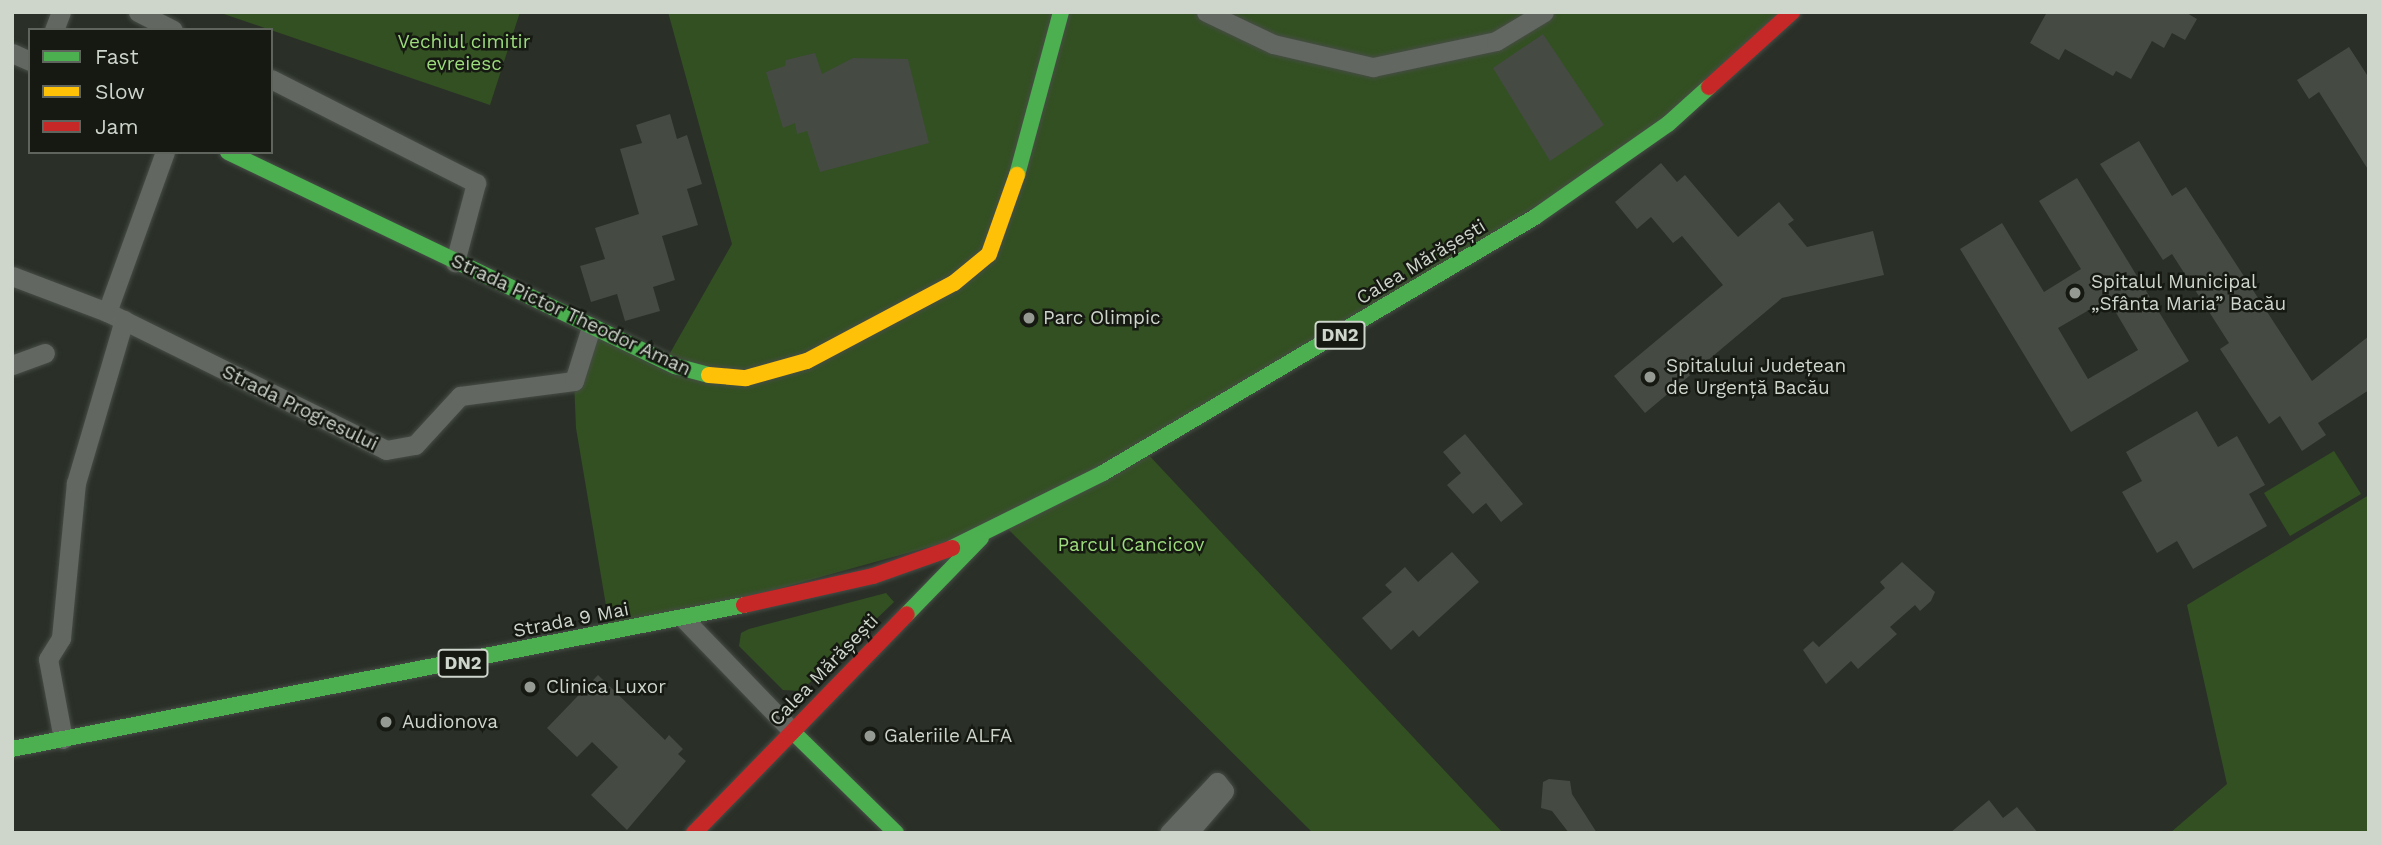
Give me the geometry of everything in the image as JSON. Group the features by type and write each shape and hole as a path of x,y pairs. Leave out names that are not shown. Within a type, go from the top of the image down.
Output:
{"main road":[{"name":"Strada Pictor Theodor Aman","path":"232,154 686,370 746,378 807,361 954,283 989,254 998,235 1061,12"},
{"name":"Calea Mărășești","path":"1005,526 1348,330 1606,171 1668,124 1792,12"},
{"name":"Strada 9 Mai","path":"12,749 683,618 873,576 1005,526"},
{"name":"Calea Mărășești","path":"694,833 984,536"},
{"path":"793,732 896,833"}],"street":[{"path":"138,12 169,28"},
{"path":"1206,12 1273,44 1373,67 1496,41 1544,12"},
{"path":"12,53 28,60"},
{"path":"273,80 476,183 456,262"},
{"path":"63,739 48,659 61,638 76,483 115,316 164,154"},
{"name":"Strada Progresului","path":"12,276 115,316 386,450 415,445 460,396 574,381 591,327"},
{"path":"12,365 45,353"},
{"path":"683,618 793,732"},
{"path":"1169,833 1217,782 1224,791 1188,833"}],"green space":[{"name":"Vechiul cimitir evreiesc","path":"218,12 520,12 490,105 273,31 273,28 265,28"},
{"name":"Parc Olimpic","path":"668,12 1792,12 1668,124 1144,450 1503,833 1313,833 1005,526 611,635 576,428 574,381 591,327 665,362 732,244"},
{"path":"2334,451 2361,494 2290,536 2264,493"},
{"path":"2369,495 2369,833 2170,833 2227,784 2187,605"},
{"path":"886,593 894,602 801,691 783,690 739,646 741,633 749,629"}],"building":[{"path":"2047,12 2185,12 2197,19 2185,40 2172,33 2164,48 2152,41 2131,79 2116,71 2113,76 2065,49 2059,60 2030,43"},
{"path":"1543,34 1604,125 1550,161 1493,68"},
{"path":"2349,47 2369,78 2369,171 2319,92 2309,99 2297,80"},
{"path":"815,53 822,74 853,58 908,59 929,143 820,172 807,131 797,134 795,123 783,128 766,72 785,66 786,60"},
{"path":"670,114 677,139 687,135 702,184 687,189 698,225 662,236 675,280 653,287 660,311 625,321 617,294 591,302 580,266 605,259 595,228 639,214 620,149 642,143 636,125"},
{"path":"2139,141 2172,196 2186,187 2312,381 2369,336 2369,390 2318,423 2326,435 2302,451 2280,416 2269,424 2220,349 2229,343 2172,254 2163,260 2100,164"},
{"path":"1661,163 1677,182 1685,175 1738,237 1779,202 1794,220 1788,224 1807,247 1873,231 1884,275 1782,298 1645,413 1614,376 1723,285 1682,236 1673,243 1651,217 1637,229 1615,202"},
{"name":"Spitalul Municipal „Sfânta Maria” Bacău","path":"2077,178 2189,361 2071,432 1960,249 2002,223 2044,292 2081,269 2039,201","holes":["2108,299 2138,350 2088,379 2058,328"]},
{"path":"2197,411 2218,447 2237,436 2265,485 2249,494 2267,526 2193,569 2177,541 2157,553 2122,492 2142,481 2126,452"},
{"path":"1465,434 1523,504 1501,522 1486,503 1473,514 1447,485 1461,473 1443,452"},
{"path":"1452,552 1479,582 1419,637 1413,630 1391,650 1362,618 1392,592 1385,585 1405,567 1418,582"},
{"path":"1902,562 1935,592 1931,601 1920,611 1915,605 1890,627 1897,634 1858,669 1851,661 1826,684 1803,650 1813,641 1819,647 1885,588 1880,582"},
{"path":"598,675 665,740 669,735 683,749 678,754 686,761 627,830 591,795 618,767 592,742 577,757 547,728"},
{"path":"1549,779 1570,781 1572,794 1597,833 1569,833 1552,811 1541,808 1543,782"},
{"path":"1989,800 2003,818 2017,807 2038,833 1950,833"}],"traffic: fast":[{"path":"1017,175 1061,12"},
{"path":"952,548 1103,473 1535,217 1668,124 1709,87"},
{"path":"232,154 675,366 709,375"},
{"path":"907,614 981,538"},
{"path":"12,749 744,605"},
{"path":"793,732 896,833"}],"traffic: slow":[{"path":"709,375 746,378 807,361 954,283 989,254 1017,175"}],"traffic: jam":[{"path":"1709,87 1792,12"},
{"path":"744,605 873,576 952,548"},
{"path":"694,833 907,614"}],"place":[{"name":"Spitalul Municipal „Sfânta Maria” Bacău","path":"2075,293"},
{"name":"Parc Olimpic","path":"1029,318"},
{"name":"Spitalului Județean de Urgență Bacău","path":"1650,377"},
{"name":"Clinica Luxor","path":"530,687"},
{"name":"Audionova","path":"386,722"},
{"name":"Galeriile ALFA","path":"870,736"}],"park label":[{"name":"Parcul Cancicov","path":"1131,545"}]}
